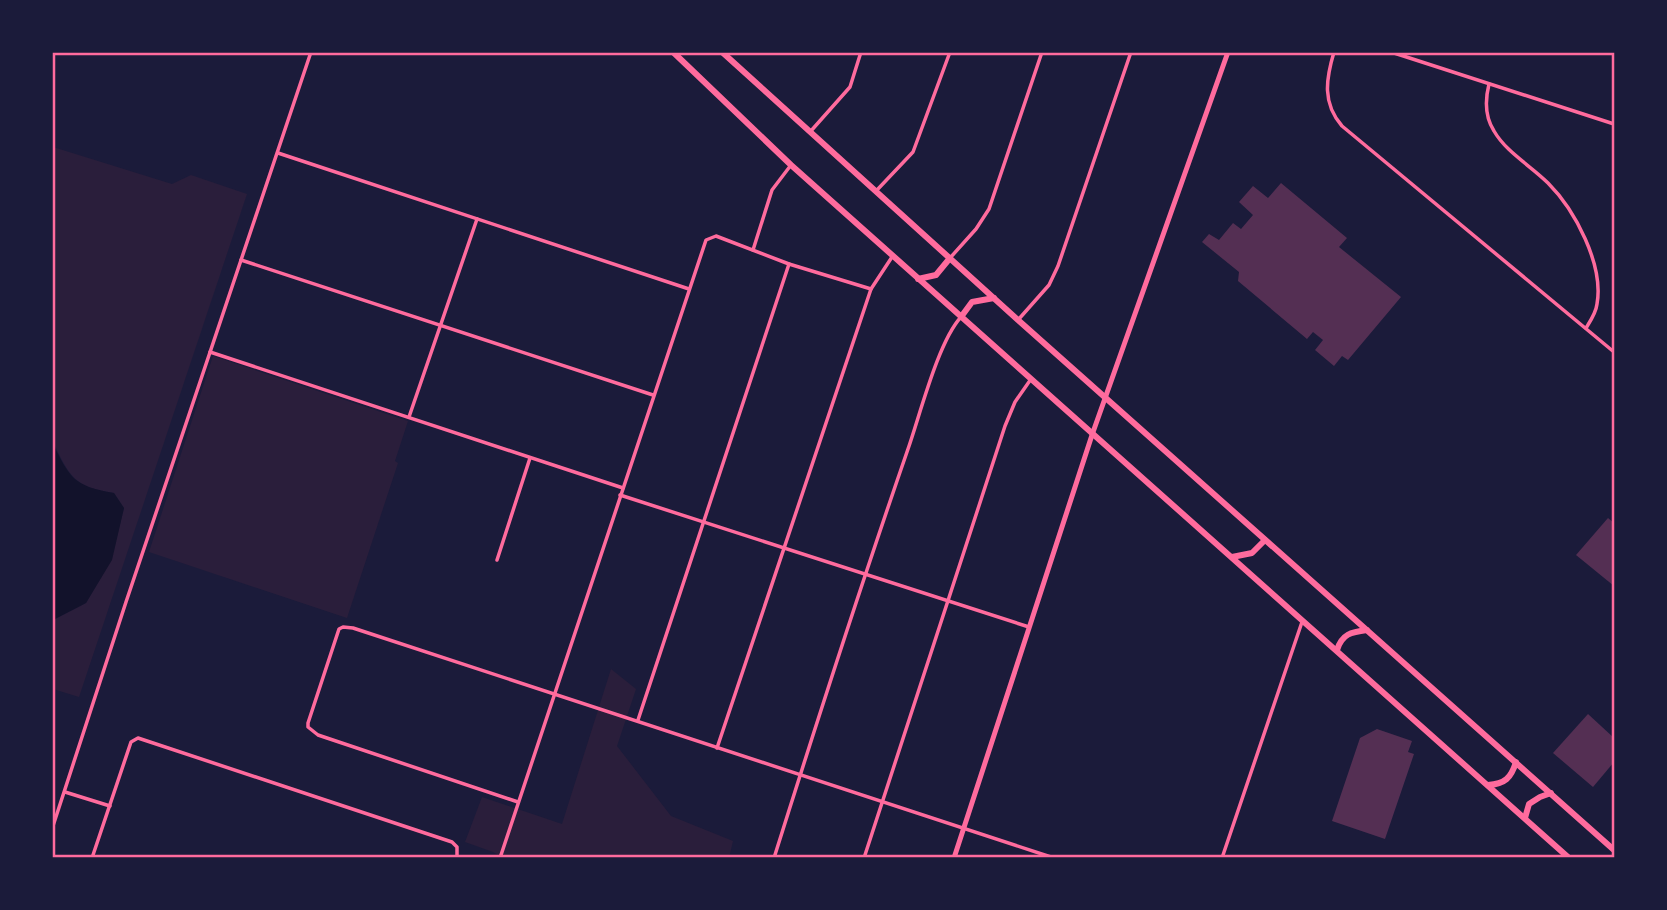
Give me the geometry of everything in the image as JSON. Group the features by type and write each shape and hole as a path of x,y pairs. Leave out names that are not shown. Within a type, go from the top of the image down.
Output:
{"main road":[{"path":"673,52 791,165 1570,858"},
{"path":"722,52 1018,320 1615,850"},
{"path":"954,858 1093,435 1227,52"},
{"path":"918,279 936,275 950,258"},
{"path":"961,317 972,302 994,298"},
{"path":"1232,557 1252,553 1265,540"},
{"path":"1337,650 1342,638 1347,634 1367,630"},
{"path":"1489,785 1506,781 1516,762"},
{"path":"1525,818 1529,804 1551,793"}],"street":[{"path":"52,829 311,52"},
{"path":"809,133 850,87 861,52"},
{"path":"875,192 903,165 914,150 950,52"},
{"path":"950,258 976,229 989,209 1042,52"},
{"path":"1018,320 1049,285 1058,266 1131,52"},
{"path":"1334,52 1326,79 1326,93 1334,118 1615,352"},
{"path":"1391,52 1615,124"},
{"path":"1489,84 1486,101 1493,130 1500,140 1556,191 1583,235 1596,275 1598,292 1597,305 1586,328"},
{"path":"278,153 689,289"},
{"path":"753,250 772,190 791,165"},
{"path":"410,417 477,219"},
{"path":"500,858 704,246 710,237 716,236 789,264 871,289"},
{"path":"718,748 871,289 893,256"},
{"path":"241,260 653,395"},
{"path":"638,721 789,264"},
{"path":"774,858 864,574 946,341 961,317"},
{"path":"210,352 623,488"},
{"path":"864,858 1010,413 1031,379"},
{"path":"497,560 530,458"},
{"path":"620,495 1029,626"},
{"path":"1222,858 1303,620"},
{"path":"518,802 318,735 310,730 308,723 337,634 343,626 1054,858"},
{"path":"92,858 131,742 142,738 444,839 455,844 457,858"},
{"path":"64,792 110,806"}],"shaded area":[{"path":"53,147 172,184 191,175 247,194 79,697 53,689 53,620 86,603 111,560 124,508 114,493 90,487 75,478 53,442"},
{"path":"213,356 408,421 395,461 398,463 347,618 149,552"},
{"path":"52,442 74,478 90,487 114,493 124,508 112,560 86,603 53,620"},
{"path":"611,669 636,689 617,746 671,816 733,841 729,858 502,857 465,842 482,797 562,824"}],"building":[{"path":"1281,183 1347,238 1339,247 1401,297 1348,360 1342,356 1334,366 1315,350 1323,340 1313,332 1307,339 1238,281 1239,272 1202,242 1209,234 1219,240 1233,223 1241,229 1253,215 1239,202 1253,186 1268,198"},
{"path":"1608,518 1614,523 1614,586 1576,555"},
{"path":"1588,714 1614,738 1614,762 1593,787 1553,753"},
{"path":"1377,729 1412,741 1408,752 1414,754 1385,839 1332,821 1360,738"}]}
